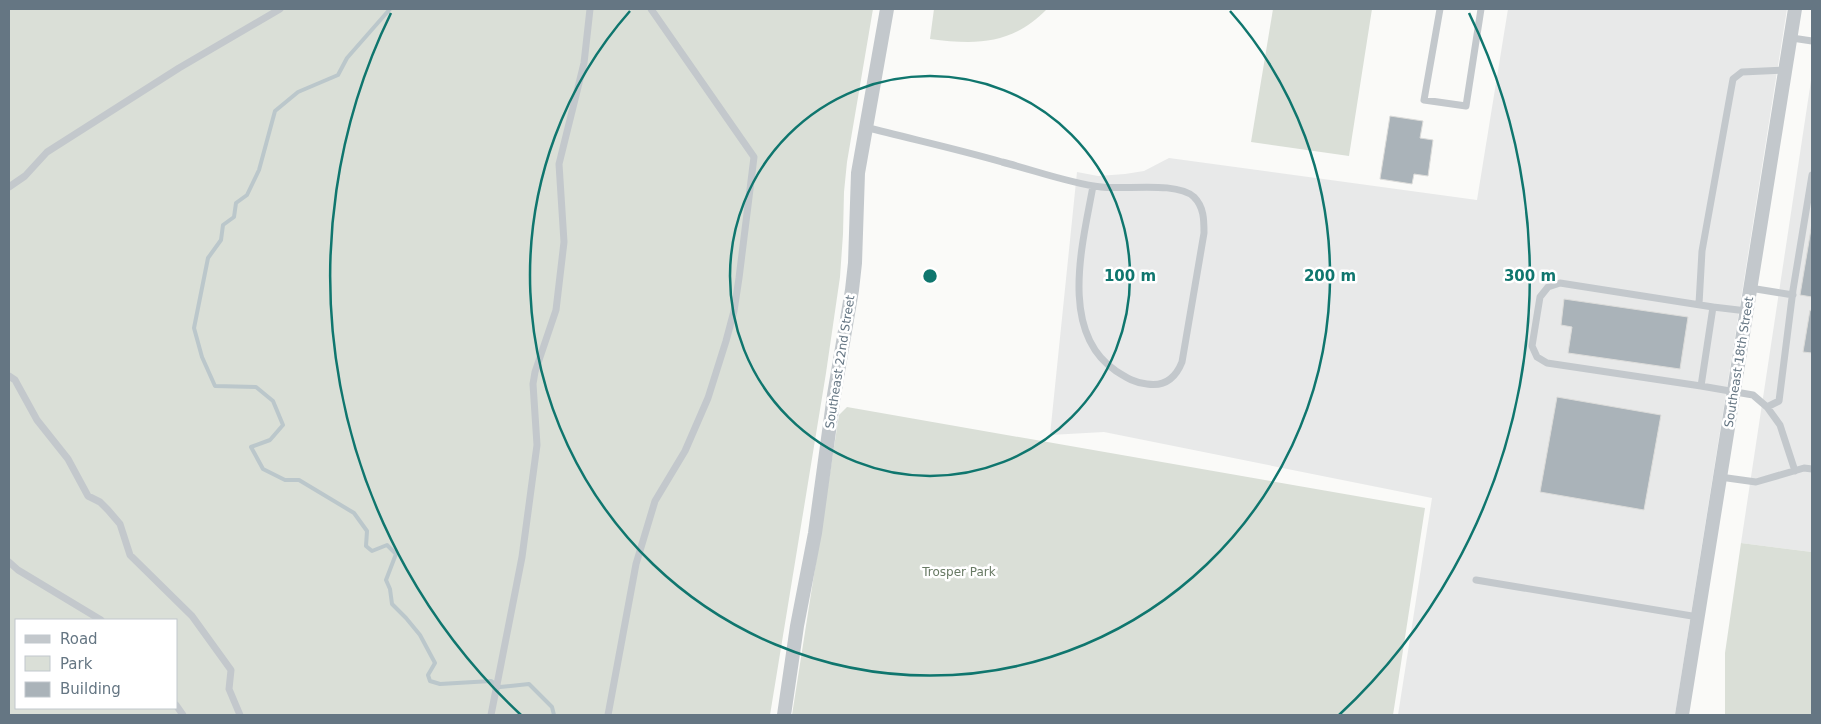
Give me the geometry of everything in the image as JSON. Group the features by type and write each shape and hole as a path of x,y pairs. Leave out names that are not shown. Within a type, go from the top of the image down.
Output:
{"street":[{"name":"Southeast 22nd Street","path":"784,715 797,626 815,533 834,395 852,290 855,263 858,173 887,9"},
{"name":"Southeast 18th Street","path":"1682,715 1792,38 1795,9"}],"lane":[{"path":"9,187 25,176 48,152 179,68 280,9"},
{"path":"491,715 522,557 537,445 533,384 535,372 556,310 564,242 559,164 584,64 590,9"},
{"path":"608,715 636,564 653,510 656,501 684,451 708,398 728,334 739,278 754,156 651,9"},
{"path":"1440,9 1424,100 1466,106 1481,9"},
{"path":"1792,38 1812,41"},
{"path":"1699,304 1702,251 1733,79 1742,72 1786,70"},
{"path":"865,127 1093,186 1153,187 1181,190 1194,197 1203,212 1204,233 1182,362 1178,371 1164,384 1151,385 1135,382 1107,365 1092,345 1086,330 1080,302 1079,280 1081,254 1093,186"},
{"path":"1767,407 1779,401 1812,175"},
{"path":"1747,311 1560,283 1548,287 1540,297 1532,346 1537,357 1547,363 1753,395 1767,407 1780,425 1795,471"},
{"path":"1750,288 1793,295"},
{"path":"1701,386 1713,306"},
{"path":"9,376 15,380 37,420 68,460 88,496 100,502 120,524 130,555 192,616 231,670 229,689 240,715"},
{"path":"1720,477 1756,482 1804,468 1812,469"},
{"path":"9,562 18,570 99,619"},
{"path":"1476,580 1698,617"}],"shaded area":[{"path":"1508,9 1787,9 1675,715 1398,715 1432,498 1104,432 1050,435 1077,172 1098,176 1125,174 1144,171 1169,158 1477,200"},
{"path":"1812,74 1812,552 1741,543"}],"green space":[{"path":"9,9 873,9 847,162 840,277 826,373 770,715 9,715"},
{"path":"934,9 1047,9 1021,30 1007,36 993,40 963,42 930,39"},
{"path":"1273,9 1372,9 1349,156 1251,142"},
{"name":"Trosper Park","path":"847,407 1425,508 1393,715 792,715 839,415"},
{"path":"1741,543 1812,552 1812,715 1725,715 1725,653"}],"building":[{"path":"1390,116 1423,121 1420,138 1433,140 1428,176 1414,174 1412,184 1380,179"},
{"path":"1812,223 1812,297 1800,295"},
{"path":"1564,299 1688,317 1680,369 1568,353 1572,327 1561,325"},
{"path":"1810,310 1812,311 1812,353 1803,352"},
{"path":"1557,397 1661,415 1644,510 1540,492"}],"waterway":[{"path":"390,9 347,58 338,75 298,92 275,111 259,170 247,195 236,203 234,217 223,225 221,240 208,258 194,328 202,357 215,386 256,387 273,401 283,425 270,440 251,447 263,469 285,480 299,480 354,513 367,531 366,546 372,551 387,545 396,554 386,580 390,589 392,604 420,635 435,663 428,675 430,681 440,684 491,681 500,687 529,684 552,707 554,715"}]}
